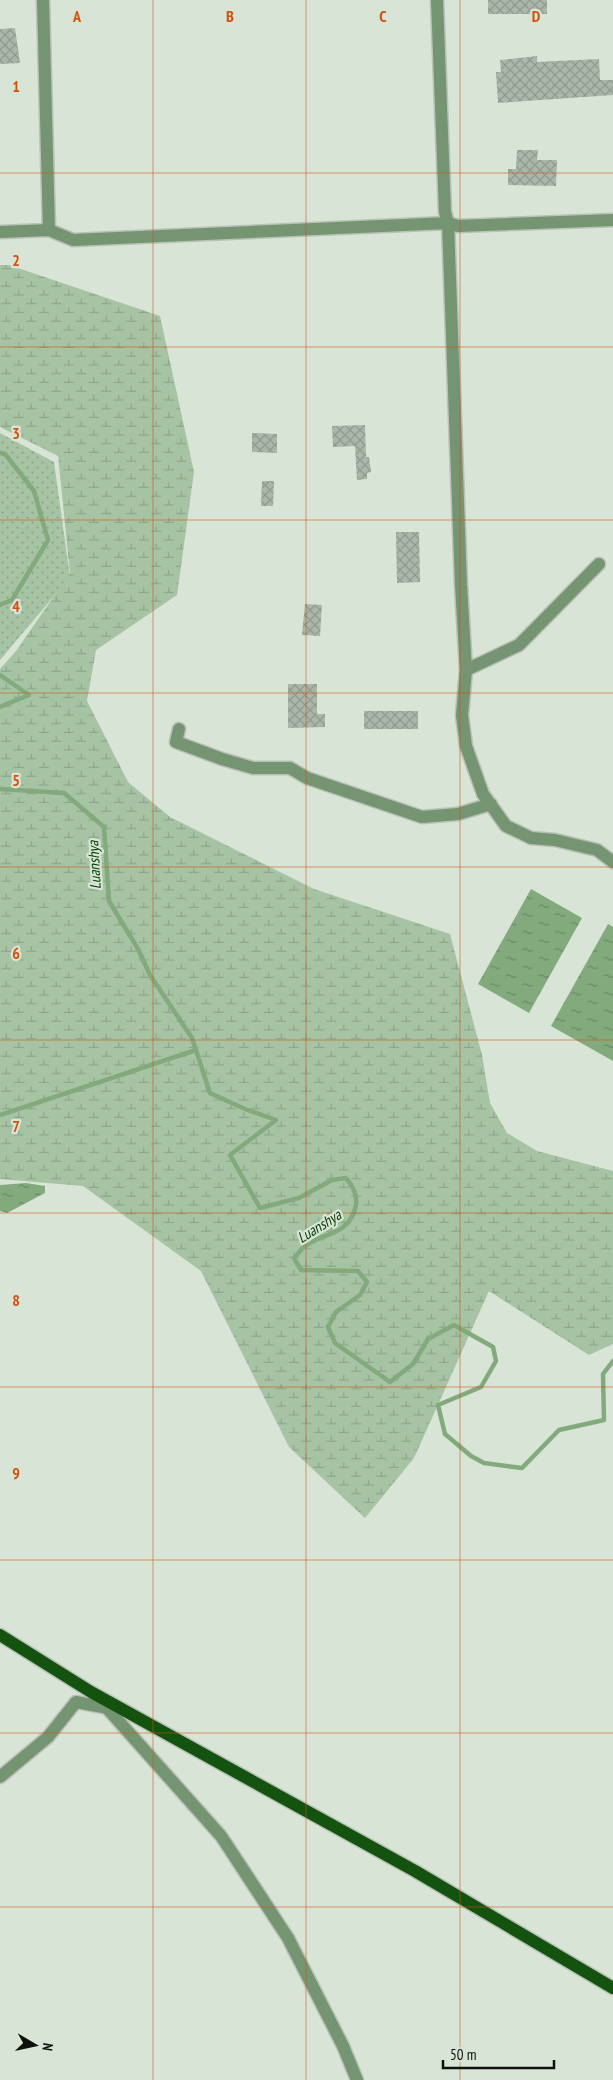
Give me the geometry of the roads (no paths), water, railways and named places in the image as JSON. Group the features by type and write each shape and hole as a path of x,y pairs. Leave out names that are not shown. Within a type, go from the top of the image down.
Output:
{"main road":[{"path":"0,1635 91,1692 415,1871 613,1988"}],"street":[{"path":"43,0 49,230"},
{"path":"438,0 445,212 448,223 461,585 466,670 462,715 466,746 484,794 506,826 531,838 555,840 597,850 613,862"},
{"path":"0,232 49,230 73,240 448,223 458,226 613,220"},
{"path":"466,670 519,645 600,564"},
{"path":"179,729 176,742 222,759 253,768 290,768 307,778 422,817 458,814 491,804"},
{"path":"91,1692 108,1708 221,1836 288,1938 343,2046 357,2080"},
{"path":"0,1777 48,1737 76,1702 108,1708"}],"water":[{"path":"531,889 582,918 529,1013 478,984"},
{"path":"608,924 613,927 613,1061 551,1026"},
{"path":"26,1183 45,1186 45,1193 7,1213 0,1211 0,1185"}],"waterway":[{"name":"Luanshya","path":"0,453 5,454 34,491 48,540 12,600 0,605"},
{"name":"Luanshya","path":"0,675 29,695 0,707"},
{"name":"Luanshya","path":"0,789 64,793 104,827 109,901 138,949 150,975 192,1038 210,1093 245,1109 276,1120 230,1155 260,1208 299,1198 332,1180 346,1178 351,1185 356,1196 355,1209 351,1218 341,1229 312,1241 294,1258 301,1270 358,1271 367,1282 360,1295 336,1312 328,1327 335,1343 390,1382 413,1364 428,1339 454,1325 493,1347 496,1361 481,1387 438,1405 445,1434 471,1456 484,1463 522,1468 559,1430 604,1420 603,1374 613,1361"},
{"path":"0,1115 196,1050"}]}
